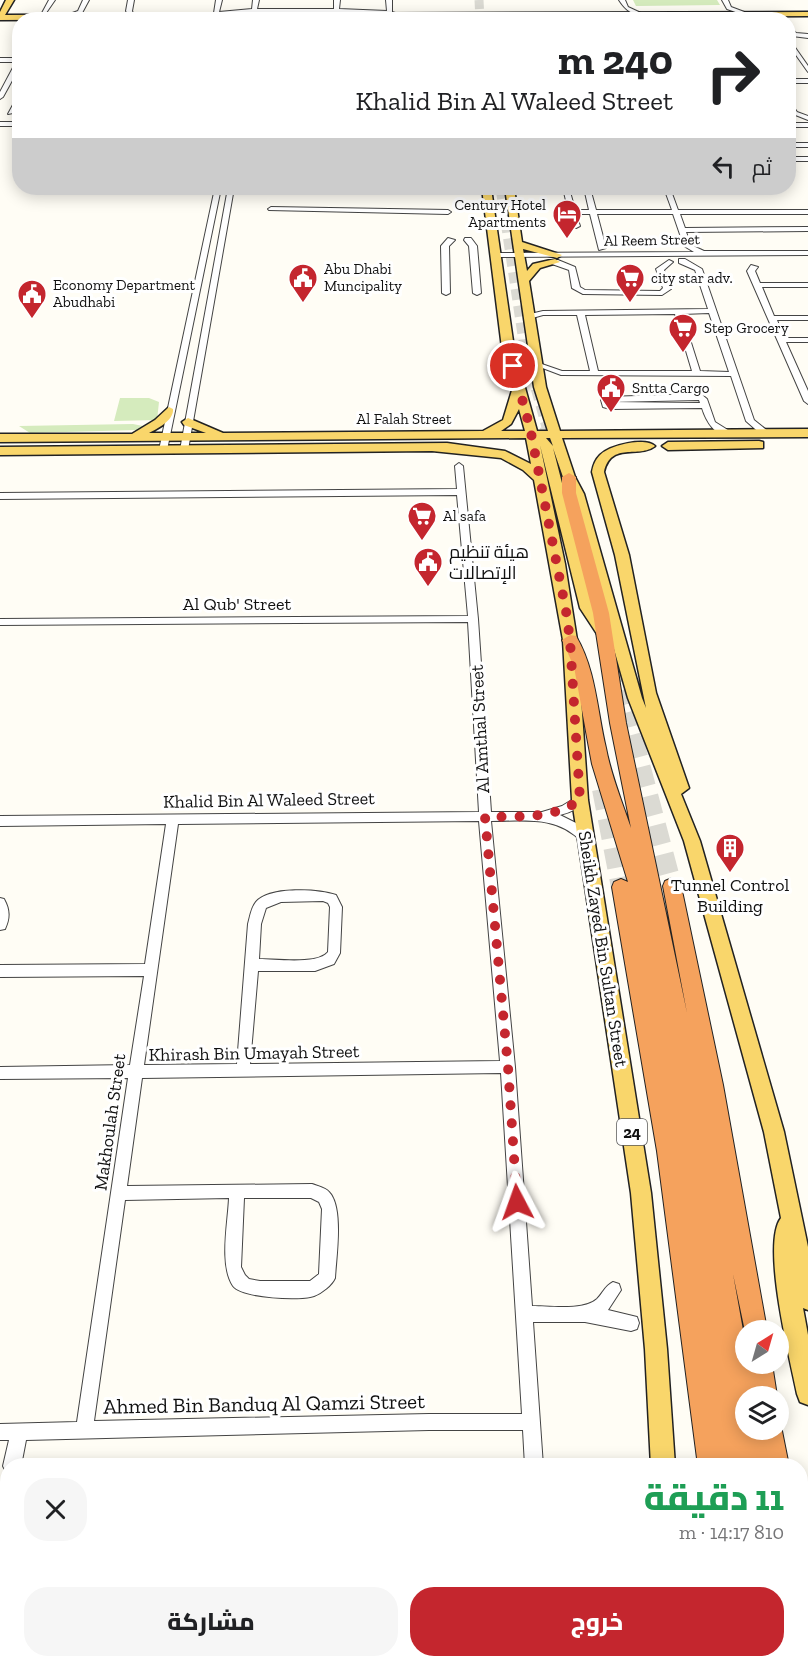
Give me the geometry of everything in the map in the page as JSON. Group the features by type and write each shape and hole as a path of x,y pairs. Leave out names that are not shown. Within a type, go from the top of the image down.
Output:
{"highway":[{"path":"569,477 569,493 601,613 616,712 690,1075 739,1386"},
{"path":"570,640 581,659 601,764 630,852 637,882 702,1236 733,1458"},
{"path":"672,886 712,1085 753,1320"},
{"name":"Sheikh Zayed Bin Sultan Street","path":"621,887 668,1151 710,1458"},
{"path":"748,1440 751,1458"},
{"path":"772,1440 775,1458"}],"main road":[{"path":"0,18 10,0"},
{"path":"455,12 465,4 465,12"},
{"path":"6,9 12,15"},
{"name":"Sheikh Zayed Bin Sultan Street","path":"487,195 505,330 532,441 558,564 570,640 580,800 641,1193 656,1348 663,1458"},
{"path":"510,195 540,387 554,443 587,608 604,634"},
{"path":"518,244 556,259"},
{"path":"525,279 537,266 556,259"},
{"path":"446,435 506,426 512,418 517,384"},
{"path":"540,387 555,417 564,424 647,441"},
{"path":"132,437 154,427 170,411"},
{"path":"189,422 236,437"},
{"name":"Al Falah Street","path":"647,441 702,434 808,434"},
{"name":"Al Falah Street","path":"0,451 163,450 185,443 236,437 446,435 554,443 647,441 808,444"},
{"name":"Al Falah Street","path":"0,438 165,437 185,443 415,447 532,441"},
{"path":"647,441 612,452 602,459 597,472 621,549 649,693 680,786 692,841 774,1132 808,1299"},
{"path":"554,443 578,494 635,698 692,841"},
{"path":"415,447 508,455 528,466 538,478"},
{"path":"788,1202 784,1267 808,1394"}],"street":[{"path":"44,12 52,0"},
{"path":"256,0 254,12 390,12 389,0"},
{"path":"336,12 337,0"},
{"path":"622,0 626,8 634,12"},
{"path":"725,0 729,8 737,12"},
{"path":"622,12 626,8"},
{"path":"723,12 729,8"},
{"path":"796,50 808,70"},
{"path":"0,97 12,75"},
{"path":"2,113 12,111"},
{"path":"10,113 12,117"},
{"path":"163,450 216,195"},
{"path":"185,443 230,195"},
{"path":"568,195 576,226"},
{"path":"589,195 602,248 614,254"},
{"path":"669,195 688,246 709,257 698,269"},
{"path":"271,209 448,212"},
{"path":"572,212 808,212"},
{"path":"682,230 808,229"},
{"path":"446,293 445,246 451,240"},
{"path":"468,240 473,246 477,293"},
{"path":"676,254 688,246"},
{"path":"595,255 602,248"},
{"name":"Al Reem Street","path":"496,259 669,262 709,257 808,253"},
{"name":"Al Reem Street","path":"556,259 614,254 676,254 808,261"},
{"path":"556,259 572,269 576,288 583,292 662,293 667,289 660,268 669,262"},
{"path":"682,261 698,269 750,421 766,434"},
{"path":"754,267 751,271 807,397"},
{"path":"757,285 808,285"},
{"path":"530,317 543,313 712,311"},
{"path":"580,312 595,374"},
{"path":"678,312 697,374"},
{"path":"772,318 808,318"},
{"path":"782,340 808,340"},
{"path":"536,364 553,372 578,374 734,374"},
{"path":"178,370 185,375 198,373"},
{"path":"797,375 808,375"},
{"path":"705,405 610,406 606,405 605,400 698,396 703,399 705,405 711,423 728,434"},
{"path":"746,434 750,421"},
{"path":"702,434 711,423"},
{"name":"Al Amthal Street","path":"459,466 473,619 485,817 508,1067 533,1458"},
{"path":"0,496 462,492"},
{"name":"Al Qub' Street","path":"0,622 473,619"},
{"name":"Khalid Bin Al Waleed Street","path":"0,821 538,816 557,812 580,800"},
{"name":"Khalid Bin Al Waleed Street","path":"538,816 561,820 579,831 586,839"},
{"name":"Makhoulah Street","path":"84,1431 173,819"},
{"path":"243,1069 256,909 263,900 323,896 335,903 333,953 329,960 315,965 252,965"},
{"path":"0,903 3,912 0,925"},
{"path":"0,971 151,970"},
{"name":"Khirash Bin Umayah Street","path":"0,1073 508,1067"},
{"path":"120,1193 237,1191 312,1191 324,1197 330,1208 329,1271 323,1283 312,1289 252,1289 239,1281 233,1267 237,1191"},
{"path":"585,1314 602,1305 613,1290"},
{"path":"524,1314 585,1314 631,1323"},
{"name":"Ahmed Bin Banduq Al Qamzi Street","path":"0,1432 429,1422 530,1422"},
{"path":"14,1458 19,1432"}],"green space":[{"path":"633,0 717,0 720,5 636,6"},
{"path":"120,398 149,398 159,402 157,420 114,421"},
{"path":"133,424 148,427 137,430 30,433 19,426"}],"tunnel":[{"path":"479,0 480,12"},
{"path":"502,195 525,348 547,427"},
{"path":"547,426 568,502"},
{"path":"615,668 634,740"},
{"path":"633,738 672,886"},
{"path":"602,789 621,887"}],"place":[{"name":"Century Hotel Apartments","path":"567,240"},
{"name":"Abu Dhabi Muncipality","path":"303,304"},
{"name":"city star adv.","path":"630,304"},
{"name":"Economy Department Abudhabi","path":"32,320"},
{"name":"Step Grocery","path":"683,354"},
{"name":"Sntta Cargo","path":"611,414"},
{"name":"Al safa","path":"422,542"},
{"name":"هيئة تنظيم الإتصالات","path":"428,588"},
{"name":"Tunnel Control Building","path":"730,874"}],"route":[{"path":"513,366 530,428 566,611 570,640 575,755 580,800 566,809 538,816 485,817 508,1067 517,1202"}]}
